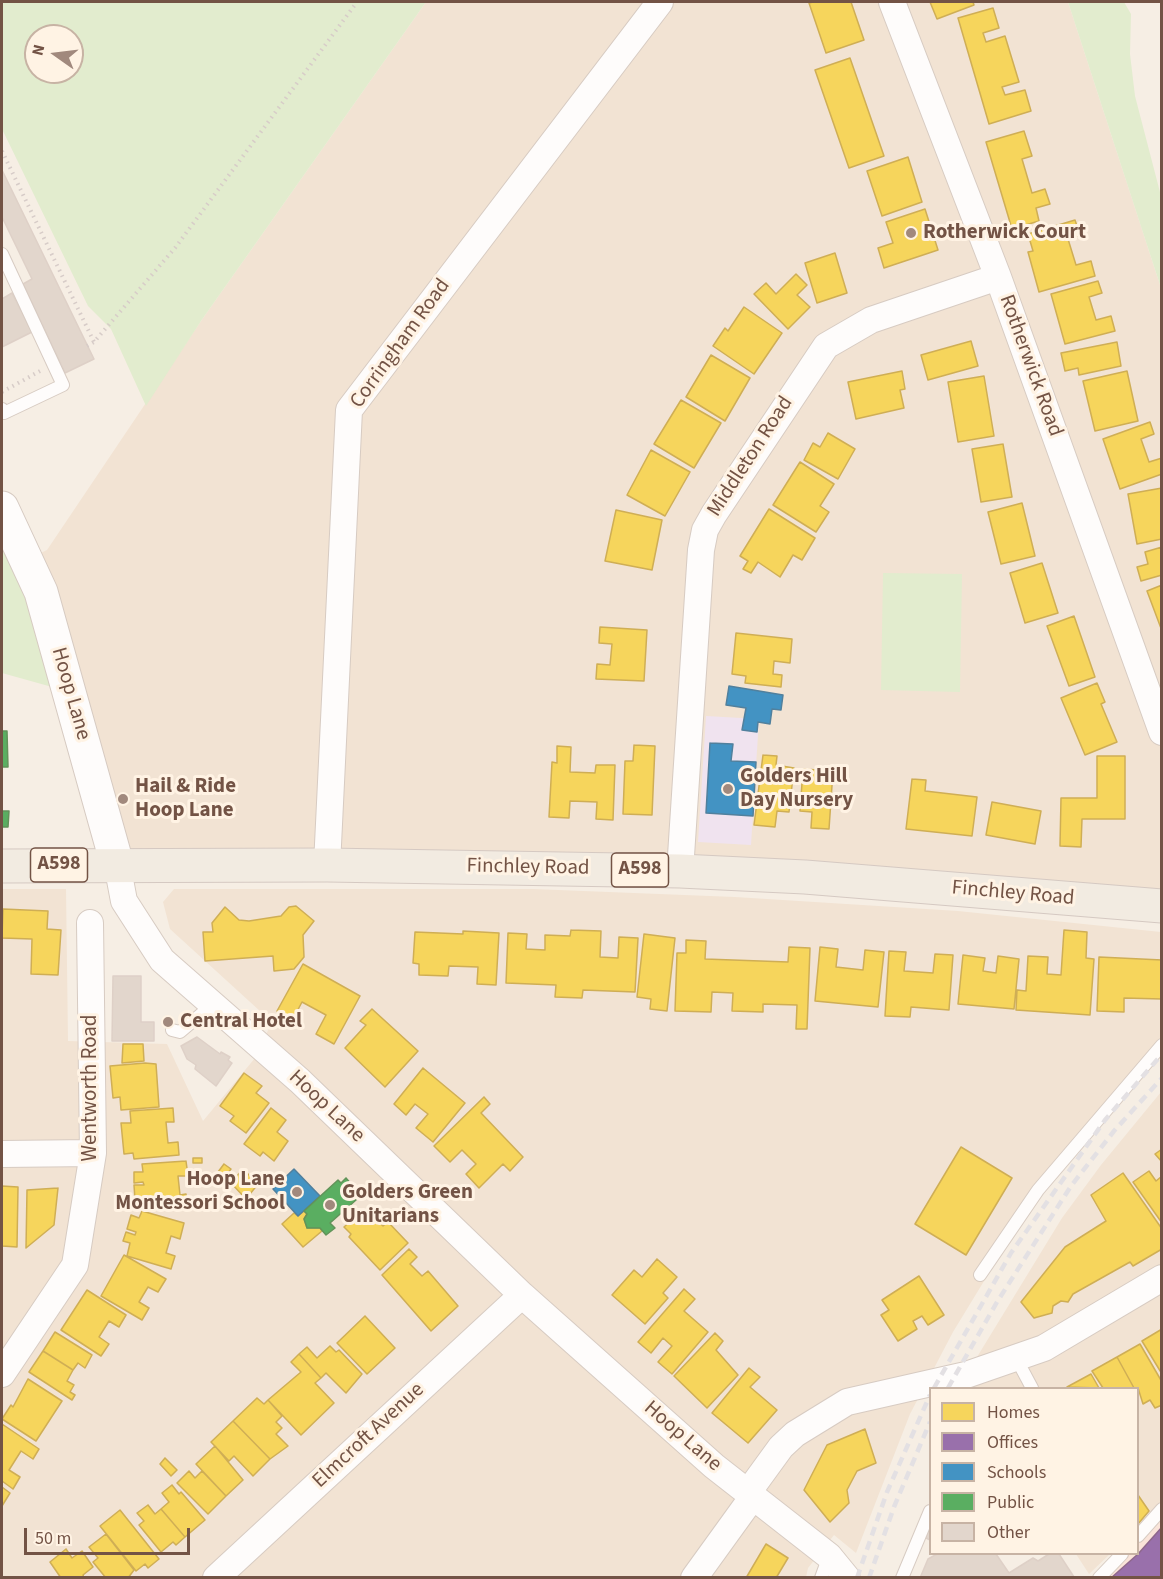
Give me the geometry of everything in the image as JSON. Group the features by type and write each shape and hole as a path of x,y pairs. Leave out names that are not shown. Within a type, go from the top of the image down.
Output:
{"main road":[{"name":"Finchley Road","path":"2,866 327,864 680,871 805,877 1161,906"}],"street":[{"name":"Corringham Road","path":"327,864 349,410 660,2"},
{"name":"Rotherwick Road","path":"892,2 999,277 1161,732"},
{"name":"Middleton Road","path":"680,871 701,550 705,530 826,346 871,320 999,277"},
{"name":"Hoop Lane","path":"2,508 41,592 117,864 124,901 162,960 300,1081 522,1295 714,1466 752,1493 836,1572"},
{"name":"Wentworth Road","path":"2,1374 75,1265 93,1152 90,923"},
{"path":"2,1154 93,1152"},
{"path":"935,1387 964,1382 1044,1348 1161,1278"},
{"name":"Elmcroft Avenue","path":"216,1578 522,1295"},
{"path":"694,1578 781,1447 795,1434 847,1402 929,1388"}],"lane":[{"path":"2,254 63,385 4,413 2,409"},
{"path":"172,1030 180,1032 213,1004"},
{"path":"980,1275 1038,1190 1161,1045"},
{"path":"1016,1358 1031,1387"},
{"path":"1139,1534 1161,1509"},
{"path":"902,1578 929,1513"},
{"path":"1099,1578 1121,1555"}],"path":[{"path":"87,346 94,342 175,248 357,2"},
{"path":"2,151 94,342"},
{"path":"2,392 54,364"}],"shaded area":[{"path":"426,2 1068,2 1161,288 1161,906 117,864 26,560 47,550 201,321"},
{"name":"Golders Hill Day Nursery","path":"706,716 759,719 751,845 698,842"},
{"path":"2,889 66,889 68,1041 167,1044 203,1121 255,1058 272,1022 170,929 163,902 174,889 533,889 735,897 958,911 1161,932 1161,1047 1055,1173 1009,1240 953,1332 910,1414 856,1553 834,1535 808,1568 806,1577 2,1577"},
{"path":"1161,1092 1161,1502 1139,1526 1139,1387 962,1387 966,1375 1062,1218 1101,1165"},
{"path":"1161,1517 1161,1577 1106,1578 1127,1555 1139,1555 1139,1542"},
{"path":"1077,1555 1109,1555 1089,1574"}],"green space":[{"path":"2,2 426,2 201,321 146,406 111,329 88,306 2,129"},
{"path":"1068,2 1124,2 1131,14 1130,54 1135,96 1161,196 1161,288"},
{"path":"2,506 70,692 2,673"},
{"path":"883,573 962,574 960,692 881,690"}],"building: Homes":[{"path":"851,2 864,40 826,53 809,3"},
{"path":"930,2 973,2 974,5 937,19"},
{"path":"993,8 999,28 983,33 986,42 1005,36 1019,82 1002,87 1005,95 1025,90 1031,111 989,124 958,18"},
{"path":"850,58 884,156 849,168 815,70"},
{"path":"1024,131 1032,156 1022,159 1032,193 1045,189 1050,204 1036,208 1039,221 1012,229 986,142"},
{"path":"908,157 922,202 882,216 867,171"},
{"name":"Rotherwick Court","path":"925,209 938,250 884,268 878,248 893,243 886,222"},
{"path":"1075,220 1080,235 1068,239 1076,265 1091,261 1095,276 1039,292 1028,252 1033,251 1028,234"},
{"path":"835,253 847,293 817,303 805,263"},
{"path":"796,274 807,285 797,295 810,307 788,329 754,294 766,283 776,294"},
{"path":"1098,281 1102,293 1089,297 1096,320 1111,316 1115,331 1065,344 1051,294"},
{"path":"744,307 782,333 754,374 713,346 725,328 728,331"},
{"path":"971,341 978,366 928,380 921,355"},
{"path":"1117,342 1121,366 1079,375 1078,368 1065,371 1061,353"},
{"path":"711,355 750,378 725,421 686,397"},
{"path":"902,371 905,389 900,390 904,408 856,419 848,382"},
{"path":"1127,371 1138,421 1095,431 1083,381"},
{"path":"984,376 994,436 958,442 948,382"},
{"path":"681,400 721,423 694,468 654,444"},
{"path":"1150,422 1154,434 1141,439 1149,462 1162,458 1162,474 1120,489 1103,439"},
{"path":"828,433 855,449 838,479 804,460 813,443 820,447"},
{"path":"1003,444 1012,497 981,502 972,449"},
{"path":"651,450 690,472 665,516 627,495"},
{"path":"800,462 834,484 820,506 829,512 816,532 773,505"},
{"path":"1162,488 1162,539 1137,544 1128,494"},
{"path":"1022,503 1035,556 1001,564 988,512"},
{"path":"769,509 815,538 802,560 793,555 780,577 758,562 751,573 743,569 748,561 740,556"},
{"path":"616,510 662,520 652,570 605,561"},
{"path":"1162,547 1162,575 1141,581 1137,567 1148,564 1145,552"},
{"path":"1042,563 1058,613 1025,623 1010,573"},
{"path":"1162,585 1162,631 1147,591"},
{"path":"1074,616 1095,677 1069,686 1047,626"},
{"path":"600,627 647,630 644,681 596,679 597,664 610,665 612,644 599,643"},
{"path":"736,633 792,639 790,663 774,661 773,674 782,675 781,687 745,683 746,676 732,674"},
{"path":"1097,683 1105,702 1101,704 1117,742 1085,755 1061,698"},
{"path":"634,745 655,746 652,815 623,814 625,761 633,761"},
{"path":"557,746 571,747 570,772 595,773 596,765 615,765 613,820 596,819 597,802 570,801 569,818 549,817 552,762 557,763"},
{"path":"763,755 777,756 776,765 794,768 789,812 777,811 775,827 754,825"},
{"path":"1097,756 1125,756 1125,819 1082,819 1081,847 1060,846 1061,798 1097,798"},
{"path":"803,769 833,771 829,829 811,828 812,812 800,811"},
{"path":"912,779 926,780 925,791 977,797 972,836 906,829"},
{"path":"992,802 1041,811 1035,844 986,835"},
{"path":"296,906 314,921 303,935 304,957 294,969 274,971 273,956 205,961 203,932 213,932 212,923 225,907 239,920 249,921 281,916 289,907"},
{"path":"3,909 48,911 47,929 61,930 58,975 31,974 32,939 2,938"},
{"path":"571,930 601,931 600,957 618,958 619,937 638,938 635,992 583,990 582,998 555,997 556,985 506,983 508,933 527,934 526,949 545,950 545,935 570,936"},
{"path":"1064,930 1087,932 1086,958 1094,959 1090,1015 1016,1010 1017,990 1026,991 1028,956 1048,957 1047,974 1061,975"},
{"path":"463,931 499,933 496,985 477,984 478,967 449,966 448,976 419,975 419,964 413,963 415,932 463,934"},
{"path":"644,934 675,938 667,1011 650,1009 651,999 637,997"},
{"path":"686,940 706,941 705,959 788,962 789,947 810,948 807,1029 796,1029 797,1005 763,1004 763,1012 732,1011 733,993 712,992 711,1012 675,1011 677,953 686,953"},
{"path":"820,947 838,949 836,967 863,970 865,950 884,952 878,1007 815,1001"},
{"path":"889,951 906,952 904,971 933,973 935,954 953,955 949,1010 911,1007 910,1017 885,1016"},
{"path":"963,955 985,958 983,971 996,973 998,956 1019,959 1014,1009 958,1004"},
{"path":"1099,957 1162,960 1162,999 1124,998 1124,1012 1097,1011"},
{"path":"303,964 360,996 334,1044 316,1034 326,1015 302,1002 293,1019 277,1011"},
{"path":"372,1009 418,1051 385,1087 345,1048 366,1025 360,1021"},
{"path":"123,1044 143,1044 144,1061 122,1063"},
{"path":"156,1064 159,1107 121,1110 120,1097 113,1098 110,1066"},
{"path":"423,1068 465,1103 433,1142 416,1128 428,1114 415,1104 406,1115 394,1104"},
{"path":"244,1073 262,1086 256,1093 269,1103 246,1133 230,1121 234,1116 220,1106"},
{"path":"484,1097 490,1104 481,1113 523,1157 510,1171 503,1164 479,1188 466,1174 476,1164 462,1150 450,1162 434,1146"},
{"path":"173,1108 174,1122 166,1122 168,1143 178,1142 179,1155 134,1159 133,1153 124,1154 121,1123 131,1123 130,1111"},
{"path":"271,1108 286,1120 277,1132 288,1141 274,1161 263,1152 260,1156 244,1144"},
{"path":"961,1147 1012,1178 966,1255 915,1224"},
{"path":"1162,1149 1162,1162 1155,1154"},
{"path":"193,1158 202,1158 202,1163 193,1163"},
{"path":"186,1161 188,1176 178,1176 180,1195 186,1194 187,1207 144,1210 143,1199 135,1200 134,1185 144,1185 143,1182 134,1183 134,1172 143,1172 142,1164"},
{"path":"224,1164 231,1169 224,1178 218,1172"},
{"path":"243,1169 258,1184 246,1199 231,1183"},
{"path":"1149,1171 1156,1181 1162,1176 1162,1223 1133,1182"},
{"path":"1123,1173 1162,1229 1162,1249 1133,1266 1130,1262 1073,1294 1068,1302 1061,1301 1053,1306 1052,1313 1034,1318 1021,1302 1065,1247 1106,1221 1091,1195"},
{"path":"2,1186 18,1187 17,1247 2,1246"},
{"path":"58,1188 54,1225 26,1248 27,1190"},
{"path":"363,1210 383,1226 388,1222 408,1243 380,1270 349,1237 351,1234 344,1227"},
{"path":"142,1211 184,1223 180,1239 171,1236 166,1253 175,1256 171,1269 127,1256 130,1243 123,1241 126,1232 135,1235 136,1232 127,1229 131,1215 139,1218"},
{"path":"304,1211 307,1214 304,1219 307,1228 320,1228 322,1231 303,1247 282,1224 294,1213 298,1216"},
{"path":"409,1249 417,1257 410,1264 422,1276 428,1271 458,1306 431,1331 382,1275"},
{"path":"124,1255 166,1279 158,1292 148,1287 139,1302 149,1308 142,1320 101,1296"},
{"path":"657,1259 677,1277 663,1293 668,1298 645,1324 612,1295 634,1270 642,1277"},
{"path":"919,1276 944,1315 928,1325 922,1316 913,1321 917,1329 898,1341 881,1315 889,1310 882,1300"},
{"path":"684,1289 695,1299 684,1311 708,1332 672,1374 658,1362 672,1346 663,1338 651,1353 638,1342"},
{"path":"87,1290 126,1315 119,1327 109,1321 99,1337 109,1344 101,1356 61,1330"},
{"path":"365,1316 395,1348 367,1374 337,1343"},
{"path":"1162,1329 1162,1374 1142,1341"},
{"path":"55,1332 92,1355 85,1368 78,1363 73,1370 43,1351"},
{"path":"715,1333 723,1341 716,1350 738,1375 707,1408 674,1376"},
{"path":"1140,1344 1162,1382 1162,1405 1155,1408 1150,1400 1143,1404 1139,1387 1133,1387 1117,1357"},
{"path":"330,1346 336,1352 339,1350 362,1374 346,1393 326,1373 321,1378 299,1354 307,1347 317,1358"},
{"path":"43,1351 73,1370 67,1381 74,1385 70,1392 75,1395 72,1400 29,1372"},
{"path":"299,1354 321,1378 315,1383 334,1403 301,1435 268,1400 301,1372 291,1362"},
{"path":"1117,1357 1133,1387 1102,1387 1092,1371"},
{"path":"749,1368 760,1377 750,1387 777,1410 748,1443 712,1413"},
{"path":"1091,1374 1098,1387 1067,1387"},
{"path":"28,1379 62,1401 36,1441 2,1419 11,1405 13,1407"},
{"path":"257,1398 264,1404 268,1400 282,1416 276,1422 282,1428 276,1434 288,1446 270,1459 233,1421"},
{"path":"233,1421 270,1459 253,1476 234,1456 229,1461 211,1442"},
{"path":"2,1424 39,1449 33,1459 21,1451 9,1470 20,1477 13,1489 2,1481"},
{"path":"865,1429 876,1463 857,1471 847,1490 849,1503 830,1522 804,1490 827,1445"},
{"path":"215,1446 243,1480 226,1496 196,1464"},
{"path":"165,1458 177,1470 171,1476 160,1464"},
{"path":"189,1471 195,1478 202,1471 226,1496 208,1514 177,1483"},
{"path":"172,1485 205,1520 185,1537 161,1509 169,1502 162,1493"},
{"path":"2,1487 10,1493 2,1506"},
{"path":"1139,1496 1149,1511 1139,1523"},
{"path":"148,1505 155,1514 161,1509 185,1537 176,1545 173,1542 161,1552 139,1525 144,1521 137,1513"},
{"path":"120,1510 159,1559 148,1568 145,1564 136,1571 100,1526"},
{"path":"106,1534 134,1570 128,1578 106,1578 93,1562 98,1558 89,1547"},
{"path":"766,1544 788,1558 776,1578 746,1578"},
{"path":"66,1549 72,1558 82,1551 93,1567 83,1575 84,1578 61,1578 50,1562"}],"building: Offices":[{"path":"1162,1527 1162,1578 1111,1578 1139,1555"}],"building: Schools":[{"path":"729,686 783,695 781,710 772,709 770,724 758,722 757,732 742,730 746,708 726,705"},
{"path":"710,743 733,744 731,761 756,762 753,816 706,813"},
{"path":"294,1169 320,1196 298,1216 273,1189"}],"building: Public":[{"path":"2,731 7,731 8,767 2,767"},
{"path":"2,811 9,811 8,827 2,827"},
{"name":"Golders Green Unitarians","path":"346,1178 358,1192 352,1196 356,1200 330,1223 335,1228 326,1235 320,1228 307,1228 304,1219 307,1214 304,1211 338,1180 341,1183"}],"building: Other":[{"path":"2,170 94,359 65,373 23,284 32,279 2,217"},
{"path":"12,293 32,332 2,347 2,299"},
{"path":"113,976 141,976 141,1022 154,1022 154,1041 112,1041"},
{"path":"197,1037 220,1054 221,1052 230,1057 228,1060 232,1063 216,1086 195,1069 196,1065 187,1059 181,1046"},
{"path":"929,1527 929,1540 924,1537"},
{"path":"935,1555 997,1555 1009,1573 1033,1558 1038,1561 1047,1555 1060,1555 1074,1577 920,1578 928,1559"}],"railway":[{"path":"935,1387 1011,1253 1105,1120 1162,1054"},
{"path":"949,1387 997,1302 1071,1186 1114,1131 1162,1078"},
{"path":"857,1578 887,1492 929,1397"},
{"path":"869,1578 894,1507 929,1424"}],"place":[{"name":"Rotherwick Court","path":"911,233"},
{"name":"Golders Hill Day Nursery","path":"728,789"},
{"name":"Hail & Ride Hoop Lane","path":"123,799"},
{"name":"Central Hotel","path":"168,1022"},
{"name":"Hoop Lane Montessori School","path":"297,1192"},
{"name":"Golders Green Unitarians","path":"330,1205"}]}
